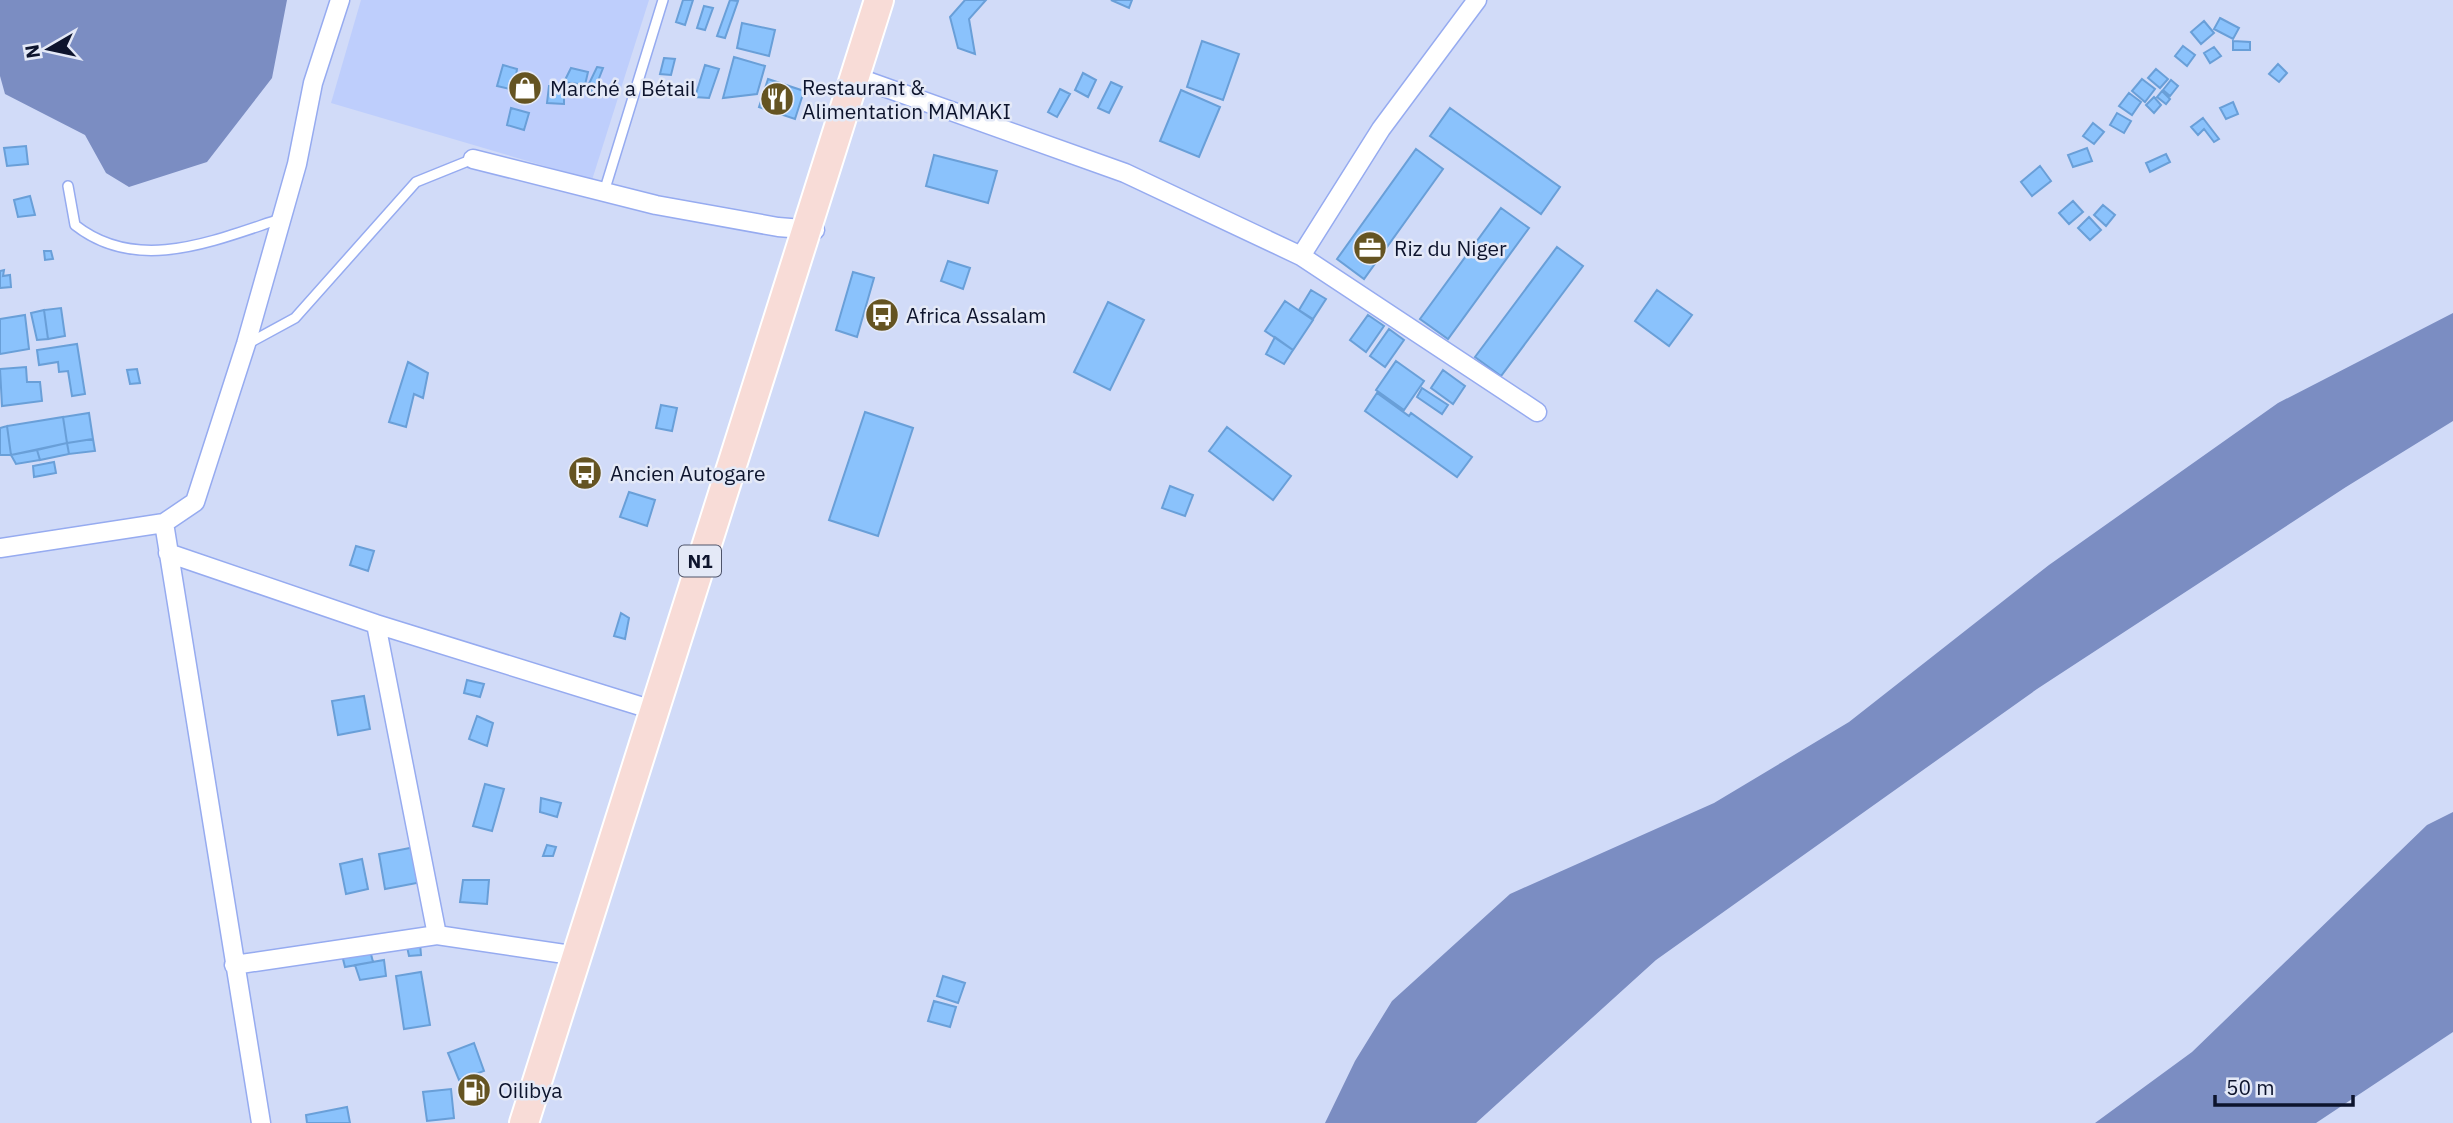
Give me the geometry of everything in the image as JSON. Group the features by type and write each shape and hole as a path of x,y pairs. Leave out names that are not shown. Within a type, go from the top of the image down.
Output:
{"main road":[{"name":"N1","path":"540,1123 859,78 878,0"},
{"name":"N1","path":"859,78 893,0"},
{"name":"N1","path":"524,1123 653,710 812,230"}],"street":[{"path":"0,548 164,523 195,502 246,344 297,164 313,83 340,0"},
{"path":"1301,256 1381,130 1477,0"},
{"path":"859,78 1125,173 1301,256 1538,412"},
{"path":"473,159 604,192 778,227 812,230"},
{"path":"164,523 261,1123"},
{"path":"168,553 376,624 653,710"},
{"path":"376,624 437,934"},
{"path":"234,965 437,934 578,957"}],"lane":[{"path":"604,192 663,0"},
{"path":"246,344 295,318 416,182 473,159"},
{"path":"68,186 75,225 95,241 128,251 167,250 220,239 282,219"}],"shaded area":[{"path":"0,0 287,0 272,78 207,162 129,187 106,173 85,135 5,94 0,76"},
{"path":"361,0 649,0 592,180 331,103"},
{"path":"2453,313 2453,421 2346,487 2037,689 1656,960 1476,1123 1325,1123 1355,1061 1392,1001 1510,894 1714,803 1849,722 2049,565 2278,403"},
{"path":"2453,812 2453,1032 2316,1123 2095,1123 2192,1052 2427,825"}],"building":[{"path":"683,0 693,0 685,25 676,22"},
{"path":"730,0 738,1 725,38 717,36"},
{"path":"965,0 986,0 969,19 975,54 958,48 950,17"},
{"path":"1111,0 1132,0 1129,8"},
{"path":"704,6 713,8 705,30 697,28"},
{"path":"2220,18 2239,28 2233,39 2214,29"},
{"path":"2204,21 2214,33 2201,44 2191,32"},
{"path":"742,23 775,30 769,56 737,48"},
{"path":"1202,41 1239,54 1223,100 1187,87"},
{"path":"2233,41 2250,42 2250,50 2233,50"},
{"path":"2183,46 2195,55 2187,66 2175,56"},
{"path":"2214,47 2221,56 2210,63 2204,53"},
{"path":"734,57 765,66 757,94 723,98"},
{"path":"664,58 675,59 671,75 660,74"},
{"path":"2278,64 2287,73 2279,82 2269,74"},
{"path":"503,65 517,69 514,90 497,86"},
{"path":"705,65 719,69 709,98 695,97"},
{"path":"597,67 603,68 594,91 586,90"},
{"path":"571,68 588,72 585,85 564,82"},
{"path":"2156,69 2168,79 2160,88 2148,78"},
{"path":"1083,73 1096,80 1088,97 1075,90"},
{"path":"768,79 804,91 795,119 759,107"},
{"path":"2142,79 2155,89 2145,102 2132,91"},
{"path":"2171,80 2178,86 2170,96 2163,90"},
{"path":"1111,82 1122,87 1109,113 1098,108"},
{"path":"549,86 564,86 564,104 547,103"},
{"path":"1060,89 1070,94 1057,117 1048,112"},
{"path":"1181,90 1220,107 1199,157 1160,141"},
{"path":"2162,91 2170,99 2166,104 2157,97"},
{"path":"2129,93 2141,102 2132,115 2119,106"},
{"path":"2154,97 2161,105 2154,113 2146,105"},
{"path":"2233,102 2238,114 2226,119 2220,108"},
{"path":"511,108 529,113 524,130 507,125"},
{"path":"1450,108 1560,187 1541,214 1430,136"},
{"path":"2117,113 2131,121 2124,133 2110,125"},
{"path":"2203,118 2219,139 2214,142 2204,129 2198,135 2191,127"},
{"path":"2093,123 2104,132 2094,144 2083,136"},
{"path":"26,146 28,164 7,166 4,148"},
{"path":"2087,148 2092,161 2073,167 2068,155"},
{"path":"1416,149 1443,169 1364,279 1337,259"},
{"path":"2166,154 2170,162 2150,172 2146,163"},
{"path":"934,155 997,171 988,203 926,186"},
{"path":"2040,166 2051,181 2032,196 2021,182"},
{"path":"30,196 35,215 18,217 14,200"},
{"path":"2073,201 2083,212 2069,224 2059,213"},
{"path":"2103,205 2115,215 2106,226 2094,215"},
{"path":"1501,208 1529,228 1448,339 1420,319"},
{"path":"2089,217 2101,230 2090,240 2078,228"},
{"path":"1557,247 1583,266 1501,376 1475,357"},
{"path":"44,251 51,251 53,259 45,260"},
{"path":"948,261 970,268 963,289 941,281"},
{"path":"4,270 3,276 10,275 11,287 0,288 0,271"},
{"path":"853,272 874,278 857,337 836,330"},
{"path":"1311,290 1326,299 1313,319 1299,310"},
{"path":"1657,290 1692,315 1669,346 1635,321"},
{"path":"1285,301 1313,320 1293,350 1265,331"},
{"path":"1108,302 1144,320 1110,390 1074,372"},
{"path":"61,308 65,336 48,339 44,310"},
{"path":"44,310 48,339 37,340 31,313"},
{"path":"25,315 29,349 0,354 0,319"},
{"path":"1368,315 1384,326 1366,352 1350,340"},
{"path":"1389,329 1404,340 1385,367 1370,356"},
{"path":"1275,337 1293,350 1284,364 1266,354"},
{"path":"77,344 85,394 72,396 68,371 59,372 58,362 39,365 37,350"},
{"path":"1396,361 1424,381 1404,410 1376,390"},
{"path":"408,362 428,373 423,398 414,394 406,427 389,422"},
{"path":"26,367 27,382 40,382 42,401 2,406 0,369"},
{"path":"137,369 140,383 130,384 127,370"},
{"path":"1443,370 1465,386 1453,404 1431,388"},
{"path":"1422,388 1448,405 1442,414 1417,397"},
{"path":"1377,393 1409,416 1411,413 1472,457 1457,477 1365,411"},
{"path":"661,405 677,408 672,431 656,428"},
{"path":"865,412 913,428 878,536 829,520"},
{"path":"89,413 93,439 67,443 63,417"},
{"path":"63,417 67,443 11,455 7,426"},
{"path":"7,426 11,455 0,455 0,428"},
{"path":"1227,427 1291,476 1273,500 1209,451"},
{"path":"93,439 95,451 69,454 67,443"},
{"path":"67,443 69,454 40,460 37,450"},
{"path":"37,450 40,460 16,464 11,455"},
{"path":"54,462 56,473 34,477 33,466"},
{"path":"1170,486 1193,495 1185,516 1162,508"},
{"path":"629,492 655,500 647,526 620,517"},
{"path":"356,546 374,551 368,571 350,565"},
{"path":"621,613 629,618 625,639 614,636"},
{"path":"467,680 484,684 480,697 464,693"},
{"path":"364,696 370,729 338,735 332,701"},
{"path":"477,716 493,723 487,746 469,739"},
{"path":"485,784 504,789 492,831 473,826"},
{"path":"541,798 561,803 557,817 540,812"},
{"path":"547,845 556,847 553,856 543,856"},
{"path":"415,847 422,882 385,889 379,854"},
{"path":"362,859 368,889 346,894 340,864"},
{"path":"463,880 489,880 487,904 460,902"},
{"path":"406,942 420,943 421,955 409,956"},
{"path":"370,950 373,962 345,967 342,955"},
{"path":"384,960 386,976 360,980 355,965"},
{"path":"421,972 430,1025 404,1029 396,976"},
{"path":"943,976 965,983 958,1003 937,996"},
{"path":"934,1001 956,1007 950,1027 928,1021"},
{"path":"474,1043 484,1071 459,1080 448,1053"},
{"path":"451,1089 454,1118 427,1121 423,1092"},
{"path":"347,1107 350,1123 307,1123 306,1115"}],"place":[{"name":"Marché a Bétail","path":"525,88"},
{"name":"Restaurant & Alimentation MAMAKI","path":"777,99"},
{"name":"Riz du Niger","path":"1370,248"},
{"name":"Africa Assalam","path":"882,315"},
{"name":"Ancien Autogare","path":"585,473"},
{"name":"Oilibya","path":"474,1090"}]}
